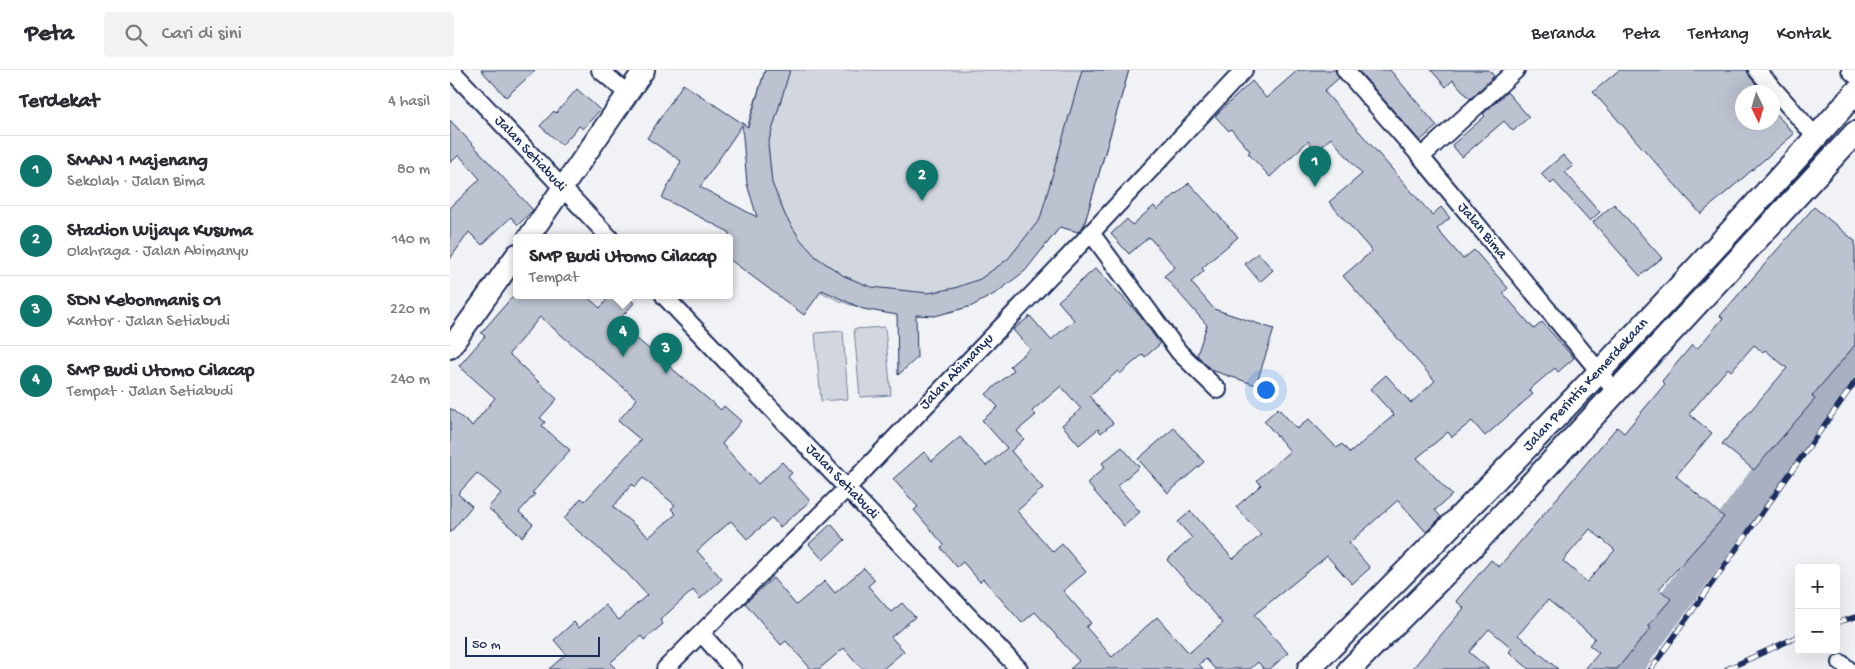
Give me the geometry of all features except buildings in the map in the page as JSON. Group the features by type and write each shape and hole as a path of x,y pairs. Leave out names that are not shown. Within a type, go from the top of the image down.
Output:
{"main road":[{"name":"Jalan Perintis Kemerdekaan","path":"1309,669 1459,519 1599,372 1855,93"},
{"name":"Jalan Perintis Kemerdekaan","path":"1350,669 1480,540 1855,133"}],"street":[{"name":"Jalan Setiabudi","path":"451,70 606,234"},
{"path":"600,70 628,94"},
{"path":"531,234 644,70"},
{"name":"Jalan Abimanyu","path":"665,669 847,488 1244,70"},
{"name":"Jalan Bima","path":"1345,70 1421,157 1617,393"},
{"path":"1421,157 1516,70"},
{"path":"1757,70 1816,137"},
{"path":"1850,70 1855,75"},
{"path":"1091,233 1179,352 1218,390"},
{"path":"450,348 513,260"},
{"name":"Jalan Setiabudi","path":"667,299 1019,669"},
{"path":"701,633 733,669"}],"shaded area":[{"path":"765,70 1129,70 1082,233 1060,227 1023,270 1004,286 984,299 962,308 938,314 911,315 860,308 839,301 810,285 802,278 794,266 771,205 744,143 749,119"},
{"path":"885,327 891,395 860,397 854,329"},
{"path":"843,331 848,399 821,401 815,333"}],"waterway":[{"path":"1625,669 1855,355"}],"railway":[{"path":"1651,669 1855,382"},
{"path":"1840,622 1855,617"},
{"path":"1727,669 1795,638"}],"place":[{"name":"SMAN 1 Majenang","path":"1315,187"},
{"name":"Stadion Wijaya Kusuma","path":"922,201"},
{"name":"SMP Budi Utomo Cilacap","path":"623,357"},
{"name":"SDN Kebonmanis 01","path":"666,374"}]}
